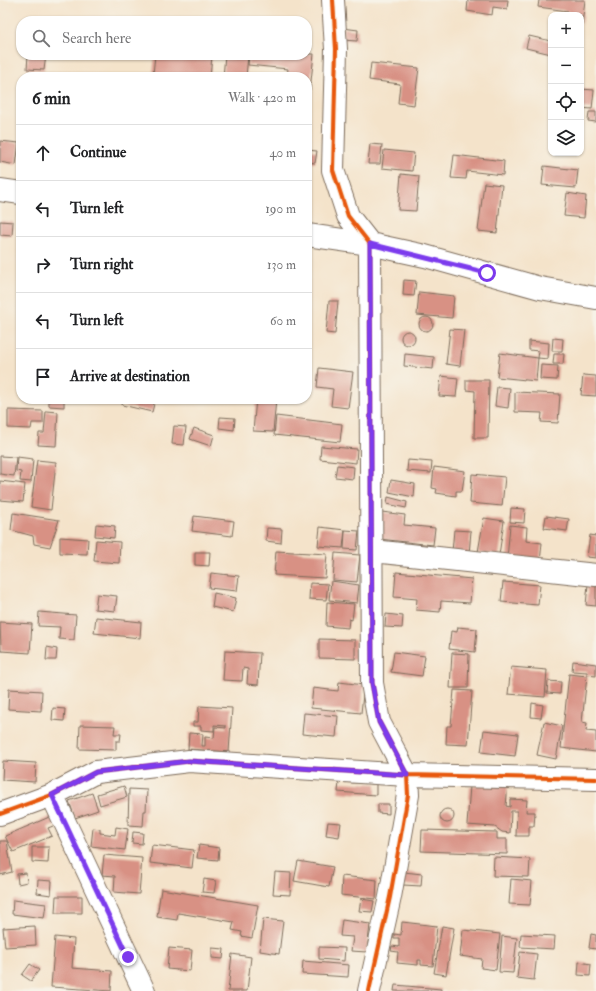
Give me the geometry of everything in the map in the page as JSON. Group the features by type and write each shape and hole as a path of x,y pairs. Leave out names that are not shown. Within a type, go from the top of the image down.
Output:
{"street":[{"path":"334,0 336,49 333,170 348,216 370,244 373,551 372,683 379,722 407,775 408,795 390,897 369,991"},
{"path":"0,190 16,192"},
{"path":"312,236 370,244 425,256 540,288 596,298"},
{"path":"373,551 596,575"},
{"path":"0,814 52,795 96,772 189,761 407,775 596,779"},
{"path":"52,795 144,991"}],"building":[{"path":"468,0 508,0 507,9 493,7 492,15 467,11"},
{"path":"539,0 585,0 584,12 568,12 538,7"},
{"path":"343,28 358,30 357,41 342,40"},
{"path":"529,36 548,40 548,53 526,48"},
{"path":"312,54 314,54 312,72 288,72 288,69 248,65 248,60 312,60"},
{"path":"28,60 45,60 44,70 27,69"},
{"path":"154,60 212,60 210,72 153,72"},
{"path":"225,60 248,60 246,72 223,72"},
{"path":"371,63 419,68 414,105 398,103 400,84 369,80"},
{"path":"584,89 594,90 592,109 584,108"},
{"path":"589,112 596,112 596,122 588,121"},
{"path":"0,141 16,143 16,165 0,162"},
{"path":"370,144 382,145 380,164 368,164"},
{"path":"312,150 317,151 315,163 312,163"},
{"path":"384,150 414,153 412,171 382,168"},
{"path":"454,155 504,161 503,175 467,171 466,179 451,178"},
{"path":"544,166 578,170 576,188 542,185"},
{"path":"401,174 419,176 416,211 398,210"},
{"path":"484,183 502,185 497,233 478,231"},
{"path":"567,193 586,196 584,218 564,216"},
{"path":"0,221 13,222 12,236 0,235"},
{"path":"404,280 416,281 414,296 403,295"},
{"path":"419,292 454,296 452,318 417,315"},
{"path":"329,301 338,301 335,334 326,333"},
{"path":"426,317 431,319 433,324 431,329 426,331 421,329 419,324 421,319"},
{"path":"450,329 464,330 460,366 446,364"},
{"path":"405,331 411,331 415,335 415,341 411,345 405,345 401,341 401,335"},
{"path":"553,338 563,339 562,351 552,351"},
{"path":"529,341 549,343 548,359 538,358 539,351 529,350"},
{"path":"500,353 538,358 536,381 497,377"},
{"path":"405,354 434,357 433,369 404,366"},
{"path":"554,354 564,354 563,364 553,364"},
{"path":"541,365 558,366 557,380 540,379"},
{"path":"319,368 353,372 348,408 331,406 333,389 317,387"},
{"path":"583,375 596,376 596,396 581,395"},
{"path":"441,376 458,378 456,397 439,396"},
{"path":"466,380 489,380 488,438 474,438 475,391 466,390"},
{"path":"497,387 510,388 508,408 495,406"},
{"path":"515,392 560,394 558,423 541,422 542,413 515,412"},
{"path":"49,404 64,404 64,407 49,406"},
{"path":"122,404 154,404 152,412"},
{"path":"256,404 276,404 273,432 253,431"},
{"path":"8,410 43,411 43,423 32,423 31,429 8,428"},
{"path":"46,411 58,412 56,446 38,445 39,433 44,433"},
{"path":"276,416 342,424 340,442 274,435"},
{"path":"220,417 235,418 234,430 219,428"},
{"path":"174,426 186,427 184,445 172,444"},
{"path":"194,428 214,435 211,446 190,439"},
{"path":"321,446 357,449 356,463 320,459"},
{"path":"0,456 16,457 14,476 0,474"},
{"path":"17,457 33,459 31,482 20,481 21,472 16,471"},
{"path":"37,460 56,462 51,510 31,507"},
{"path":"408,460 432,462 431,473 407,471"},
{"path":"337,465 354,467 353,479 335,477"},
{"path":"434,467 465,471 462,491 456,491 456,496 436,493 437,489 432,488"},
{"path":"472,474 505,477 502,506 470,503"},
{"path":"391,480 415,484 414,497 389,492"},
{"path":"0,481 25,484 23,502 0,500"},
{"path":"388,497 407,502 406,508 387,504"},
{"path":"511,508 525,509 524,523 510,522"},
{"path":"382,512 405,515 404,525 435,528 433,545 379,539"},
{"path":"13,513 59,520 50,547 34,544 33,536 11,530"},
{"path":"194,516 234,521 232,536 192,531"},
{"path":"546,516 569,519 567,531 544,528"},
{"path":"484,518 504,521 499,555 478,552"},
{"path":"96,524 115,526 114,538 95,536"},
{"path":"510,525 527,527 526,541 542,543 540,562 507,559"},
{"path":"320,527 345,530 343,548 318,546"},
{"path":"267,528 282,529 281,543 266,541"},
{"path":"345,530 359,531 357,550 344,549"},
{"path":"454,530 471,531 469,554 452,552"},
{"path":"590,535 596,536 596,558 587,557"},
{"path":"60,537 88,539 87,554 60,553"},
{"path":"96,540 120,542 119,563 94,561"},
{"path":"276,551 327,554 325,578 274,575"},
{"path":"195,552 210,552 209,566 195,565"},
{"path":"335,553 360,555 357,582 333,580"},
{"path":"396,572 472,579 470,603 441,601 440,612 416,610 417,599 394,597"},
{"path":"211,573 239,576 237,591 209,588"},
{"path":"331,581 359,585 357,603 329,600"},
{"path":"503,582 540,585 538,605 501,602"},
{"path":"310,583 328,584 326,600 309,599"},
{"path":"588,584 596,585 596,606 586,605"},
{"path":"214,593 236,598 233,612 212,607"},
{"path":"97,594 117,596 115,611 95,609"},
{"path":"327,602 354,604 352,620 349,619 348,628 326,626"},
{"path":"39,612 76,615 74,640 59,639 60,627 38,626"},
{"path":"386,614 403,616 402,628 385,627"},
{"path":"96,617 141,622 140,638 94,633"},
{"path":"0,622 32,624 30,653 1,651"},
{"path":"458,627 477,629 475,652 449,649 451,631 457,632"},
{"path":"319,639 355,640 355,659 319,658"},
{"path":"47,647 57,649 56,660 46,660"},
{"path":"225,651 260,653 258,685 247,684 248,669 243,668 242,681 223,680"},
{"path":"394,652 425,656 422,676 391,672"},
{"path":"452,653 469,654 468,688 450,688"},
{"path":"573,661 596,664 596,676 587,675 587,672 572,671"},
{"path":"511,667 547,670 545,697 508,694"},
{"path":"569,674 587,676 582,722 587,723 586,731 596,732 596,752 561,748"},
{"path":"548,681 561,682 560,694 547,693"},
{"path":"339,682 364,685 361,713 311,708 313,688 338,691"},
{"path":"9,689 42,691 41,711 8,709"},
{"path":"454,690 472,691 468,745 446,744 447,726 451,726"},
{"path":"532,703 543,705 541,718 531,717"},
{"path":"199,706 232,708 229,752 188,749 189,733 203,734 202,746 205,746 205,737 214,738 215,727 226,728 226,726 214,725 214,731 201,730 201,726 193,726 193,722 198,722"},
{"path":"53,708 65,709 64,721 52,720"},
{"path":"304,713 338,716 336,737 302,734"},
{"path":"544,722 562,726 556,759 537,755"},
{"path":"80,725 115,726 114,734 121,734 120,741 116,741 116,750 79,749"},
{"path":"484,730 518,734 515,756 481,752"},
{"path":"3,761 36,763 35,782 2,780"},
{"path":"339,782 376,784 376,795 338,792"},
{"path":"508,784 506,806 510,807 510,799 527,800 526,812 535,812 534,826 529,826 529,836 516,836 517,811 511,811 510,833 502,832 495,827 467,825 470,786"},
{"path":"124,786 127,797 100,805 97,794"},
{"path":"129,789 147,790 146,811 144,811 143,826 128,825"},
{"path":"92,793 98,810 75,818 69,801"},
{"path":"378,804 389,804 389,814 378,813"},
{"path":"447,809 452,811 454,816 452,821 447,823 442,821 440,816 442,811"},
{"path":"54,815 58,824 48,828 52,836 13,852 5,836"},
{"path":"328,822 341,823 339,837 326,835"},
{"path":"116,827 128,829 125,850 91,846 93,828 100,829 100,833 115,835"},
{"path":"422,830 497,832 497,839 507,839 507,854 421,851"},
{"path":"133,832 143,833 142,844 132,843"},
{"path":"0,841 7,841 12,872 0,875"},
{"path":"152,845 194,850 192,868 150,863"},
{"path":"199,845 219,848 218,860 197,858"},
{"path":"32,847 49,847 48,863 32,862"},
{"path":"104,855 142,858 139,894 114,892 115,876 102,875"},
{"path":"494,857 530,859 529,877 493,876"},
{"path":"298,861 333,867 329,887 294,881"},
{"path":"275,872 291,873 290,895 273,894"},
{"path":"404,872 422,874 421,886 403,885"},
{"path":"26,873 27,882 18,884 17,874"},
{"path":"342,876 377,880 376,899 341,895"},
{"path":"204,879 216,881 214,893 202,892"},
{"path":"511,879 532,881 530,905 509,904"},
{"path":"38,880 52,881 51,895 37,893"},
{"path":"161,889 258,905 252,938 241,936 242,932 232,930 234,922 178,913 177,920 157,917"},
{"path":"56,896 82,896 82,913 55,913"},
{"path":"361,899 374,901 372,912 359,911"},
{"path":"13,900 46,904 44,918 12,914"},
{"path":"263,919 283,921 279,954 260,951"},
{"path":"342,920 370,924 367,952 351,951 353,937 340,936"},
{"path":"402,922 437,926 433,966 421,965 421,960 418,960 418,965 397,963 398,952 391,951 392,946 399,947 399,938 394,938 394,934 401,935"},
{"path":"35,926 36,945 5,947 3,928"},
{"path":"442,926 454,928 446,975 434,973"},
{"path":"463,930 500,934 496,970 481,968 482,959 460,956"},
{"path":"521,934 555,936 554,949 520,947"},
{"path":"591,934 596,935 596,949 589,948"},
{"path":"502,936 517,938 513,973 499,972"},
{"path":"55,937 74,939 72,968 112,971 111,991 51,987"},
{"path":"319,947 345,948 344,961 319,959"},
{"path":"169,948 192,950 190,971 167,969"},
{"path":"212,948 224,949 223,959 212,958"},
{"path":"520,952 537,954 534,980 517,978"},
{"path":"232,954 251,957 247,991 228,991"},
{"path":"303,961 349,965 348,977 302,974"},
{"path":"579,962 591,964 590,976 578,975"},
{"path":"30,964 39,970 31,981 22,975"},
{"path":"395,985 441,989 441,991 394,991"}],"cycle path":[{"path":"333,0 336,49 333,170 348,216 370,244 372,683 379,722 407,775 408,795 390,897 369,991"},
{"path":"0,814 52,795 96,772 189,761 407,775 596,779"}],"route":[{"path":"128,957 52,795 96,772 189,761 407,775 379,722 372,683 373,551 370,244 425,256 487,273"}]}
